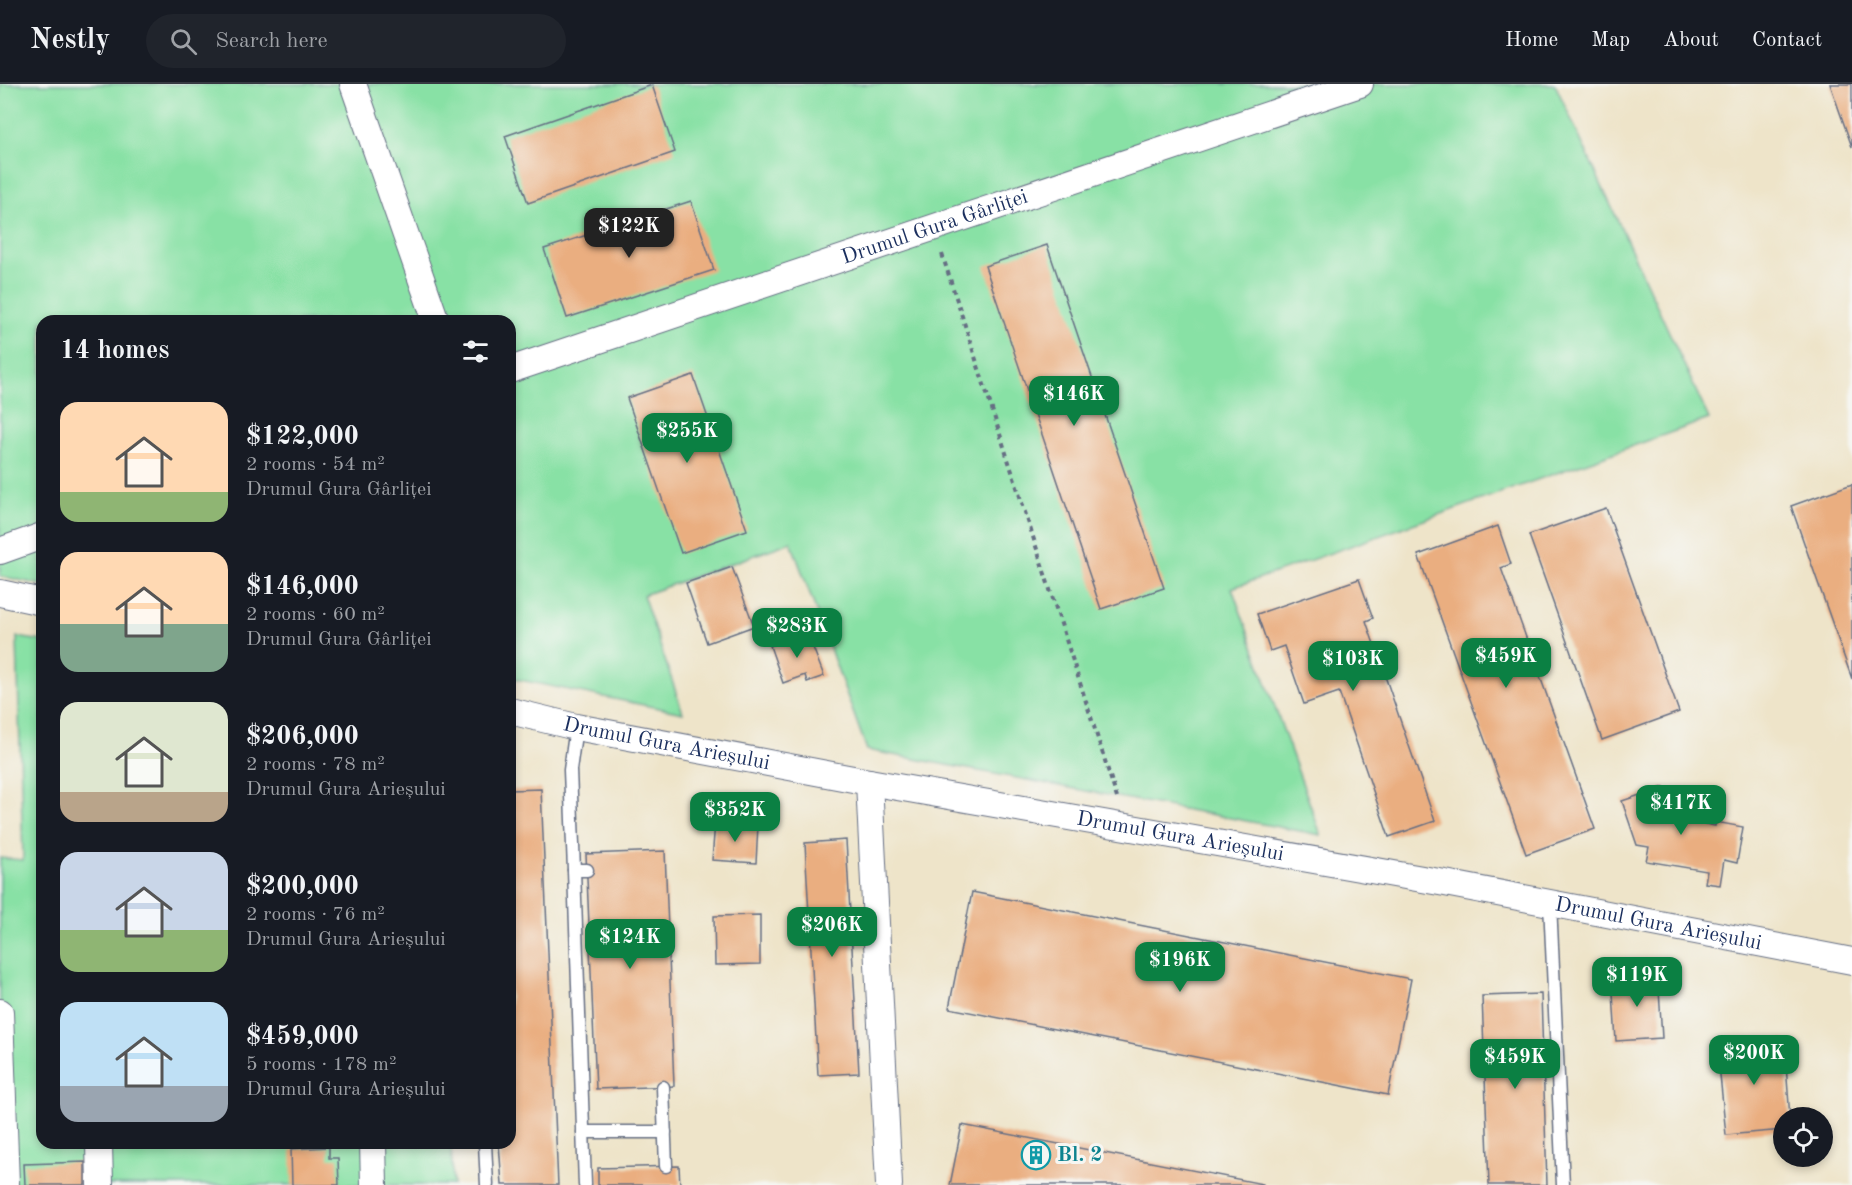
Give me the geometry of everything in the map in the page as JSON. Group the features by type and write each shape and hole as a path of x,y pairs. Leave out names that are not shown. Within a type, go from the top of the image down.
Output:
{"street":[{"path":"353,84 434,315"},
{"name":"Drumul Gura Gârliței","path":"516,368 1360,84"},
{"path":"0,551 36,538"},
{"path":"0,593 36,601"},
{"name":"Drumul Gura Arieșului","path":"516,712 576,727 869,782 1551,903 1852,961"},
{"path":"869,782 889,1185"},
{"path":"0,1012 6,1185"},
{"path":"99,1149 100,1185"},
{"path":"373,1149 374,1185"}],"lane":[{"path":"576,727 570,770 585,1185"},
{"path":"574,870 587,870"},
{"path":"1551,903 1563,1185"},
{"path":"663,1087 666,1166"},
{"path":"583,1132 665,1132"},
{"path":"485,1149 487,1185"}],"path":[{"path":"933,228 1119,803 1108,802 1106,823"}],"green space":[{"path":"0,84 1555,84 1709,419 1232,588 1321,835 867,750 791,542 643,595 683,713 516,679 516,315 36,315 36,584 0,576"},
{"path":"17,637 36,640 36,1149 451,1149 453,1185 0,1185 0,858 23,860"}],"building":[{"path":"1830,84 1852,84 1852,147"},
{"path":"652,85 675,152 528,203 505,136"},
{"path":"691,201 714,270 567,318 544,249"},
{"path":"1047,245 1164,588 1101,609 985,266"},
{"path":"693,375 747,530 681,553 627,398"},
{"path":"1852,484 1852,679 1791,506"},
{"path":"1606,508 1679,712 1602,740 1529,535"},
{"path":"1498,526 1511,564 1501,568 1595,829 1526,854 1418,555"},
{"path":"732,567 754,626 707,643 686,583"},
{"path":"1359,579 1373,618 1366,621 1435,821 1389,837 1339,692 1304,704 1284,646 1270,651 1257,614"},
{"path":"807,632 824,676 807,682 805,675 783,683 770,646"},
{"path":"1664,787 1673,815 1705,821 1705,824 1715,826 1716,822 1743,827 1737,863 1724,860 1720,885 1705,883 1707,871 1646,861 1649,847 1637,845 1622,801"},
{"path":"541,789 558,1185 502,1185 499,1149 516,1149 516,790"},
{"path":"715,822 758,825 756,863 712,860"},
{"path":"846,840 859,1073 818,1075 805,843"},
{"path":"665,851 674,1086 596,1089 586,854"},
{"path":"972,892 1411,979 1388,1095 949,1008"},
{"path":"760,915 760,964 715,965 714,916"},
{"path":"1658,974 1662,1038 1616,1041 1612,977"},
{"path":"1541,994 1547,1185 1489,1185 1482,996"},
{"path":"1784,1039 1789,1107 1773,1107 1773,1131 1726,1135 1717,1045"},
{"name":"Bl. 2","path":"962,1125 1263,1184 1263,1185 950,1185"},
{"path":"291,1149 329,1149 329,1158 338,1158 339,1185 292,1185"},
{"path":"85,1162 85,1185 25,1185 24,1164"},
{"path":"679,1166 680,1185 598,1185 598,1168"}],"place":[{"name":"Bl. 2","path":"1036,1155"}]}
